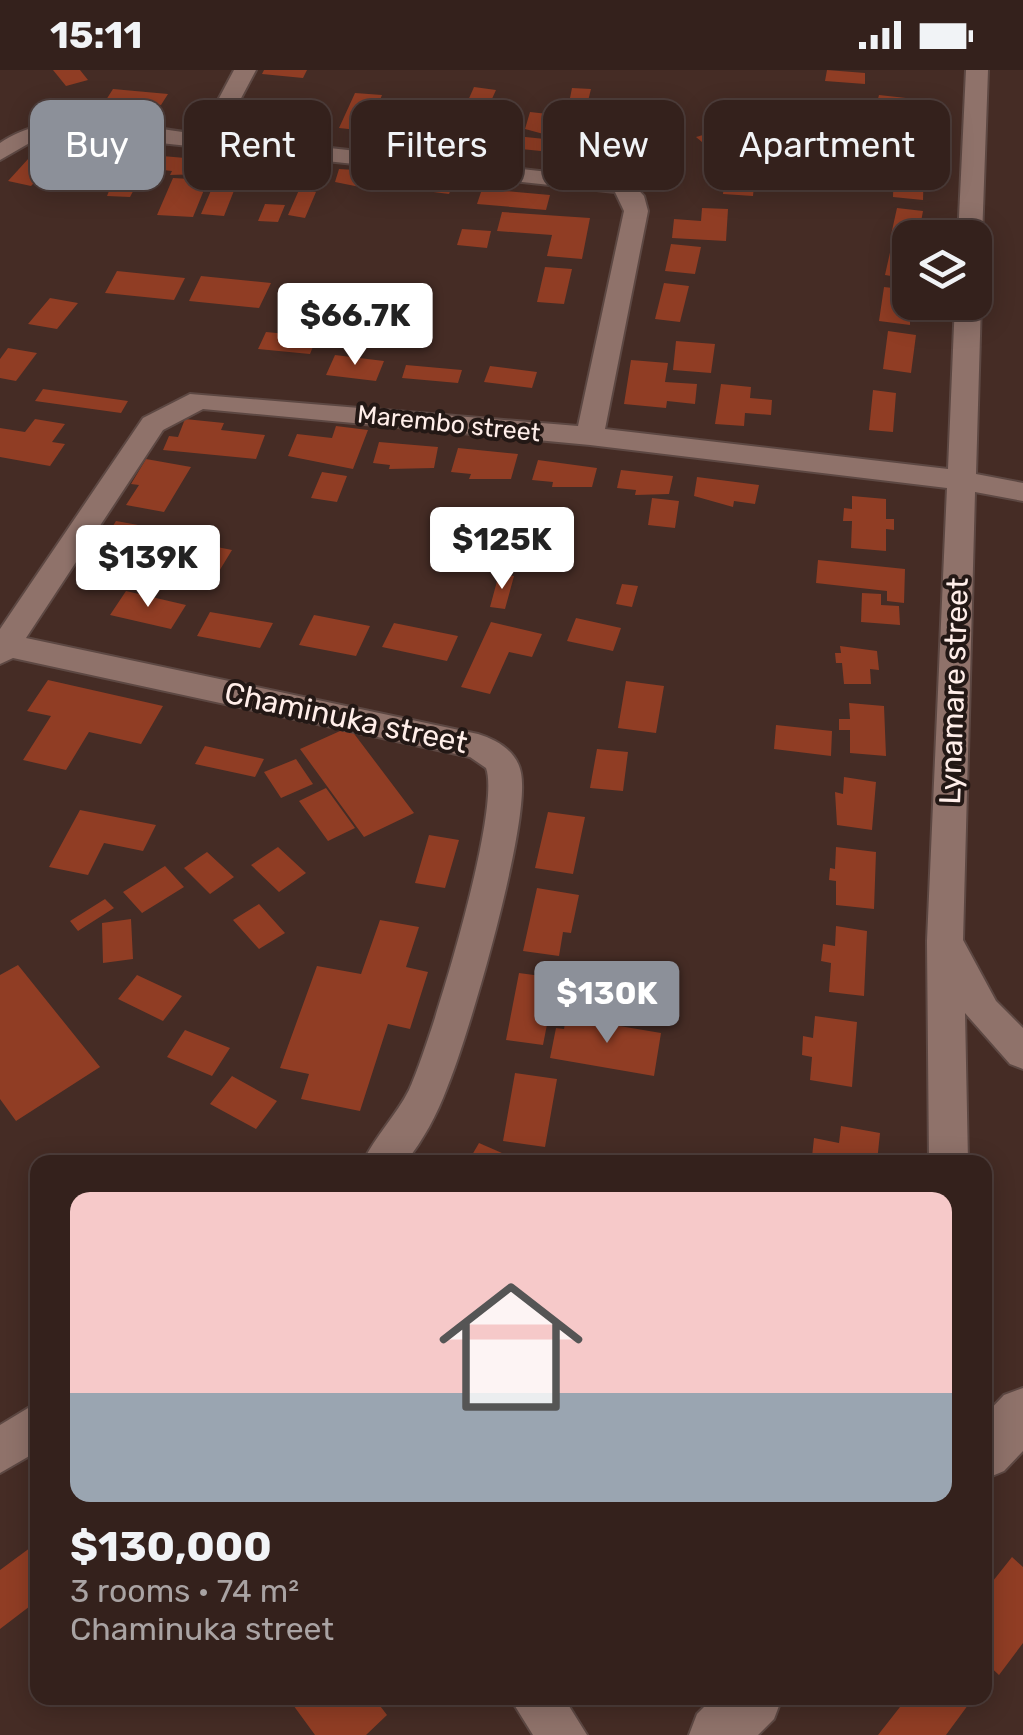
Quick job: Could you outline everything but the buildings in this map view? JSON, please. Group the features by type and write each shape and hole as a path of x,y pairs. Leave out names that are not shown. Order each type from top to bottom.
{"street":[{"path":"229,100 245,70"},
{"path":"971,220 977,70"},
{"path":"0,152 25,136 59,126 184,136"},
{"path":"331,151 596,179 628,189 636,211 590,436"},
{"name":"Lynamare street","path":"949,1155 945,942 967,320"},
{"name":"Marembo street","path":"3,649 153,424 199,400 590,436 961,480 1023,492"},
{"name":"Chaminuka street","path":"3,649 478,746 501,764 506,781 504,817 454,1004 430,1085 387,1155"},
{"path":"945,942 983,1012 1023,1053"},
{"path":"992,1445 1023,1414"},
{"path":"0,1451 30,1430"},
{"path":"540,1705 564,1735"},
{"path":"718,1735 746,1705"}]}
